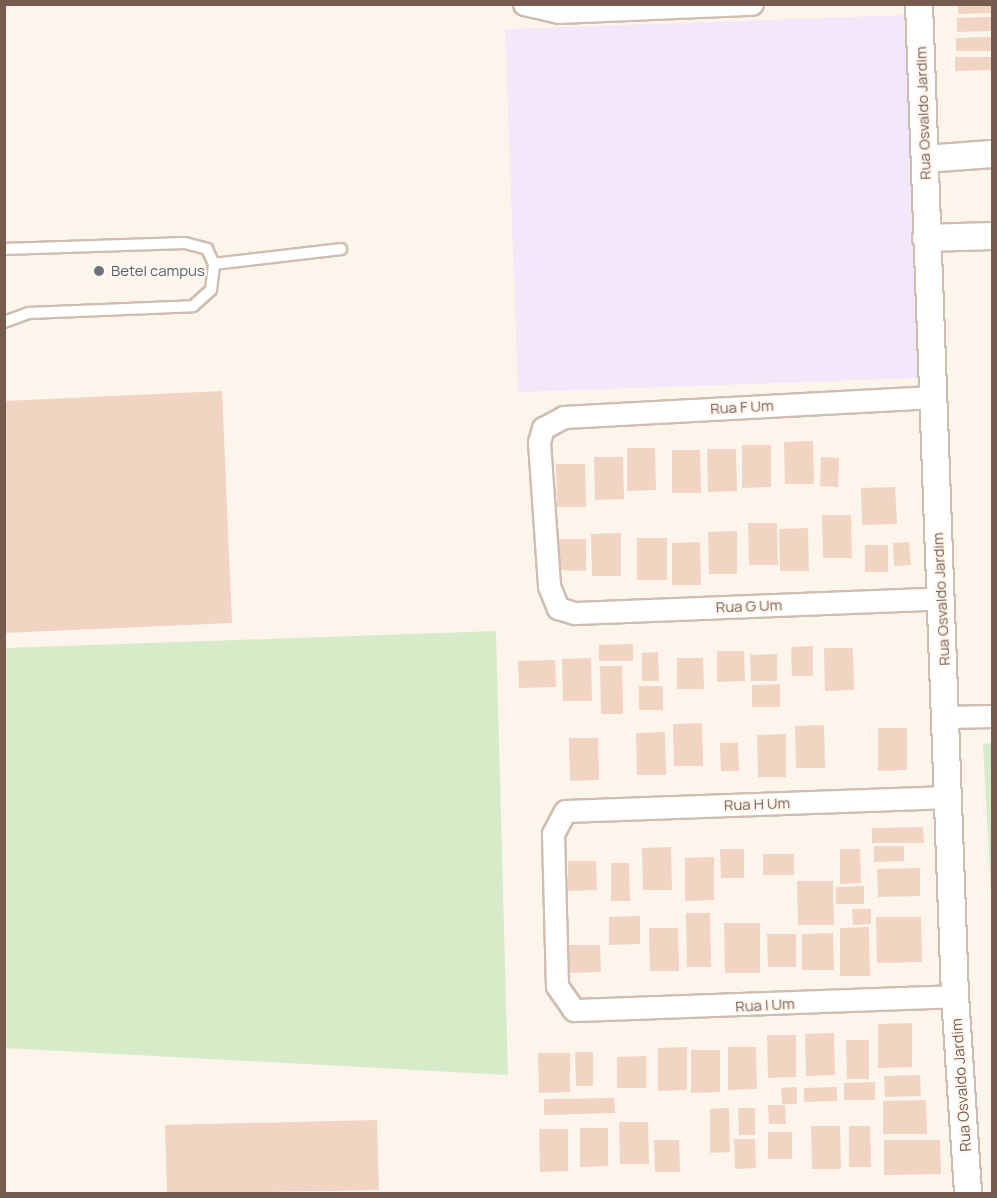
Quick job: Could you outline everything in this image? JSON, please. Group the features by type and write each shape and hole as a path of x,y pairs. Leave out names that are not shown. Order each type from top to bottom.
{"street":[{"path":"524,4 558,12 752,4"},
{"name":"Rua Osvaldo Jardim","path":"919,4 940,598 950,797 955,996 968,1194"},
{"path":"925,159 993,154"},
{"path":"926,238 993,236"},
{"name":"Rua F Um","path":"558,608 549,586 539,442 552,420 933,397"},
{"name":"Rua G Um","path":"558,608 573,613 940,598"},
{"path":"947,717 993,716"},
{"name":"Rua H Um","path":"574,1010 557,986 553,834 555,820 566,812 950,797"},
{"name":"Rua I Um","path":"574,1010 955,996"}],"lane":[{"path":"4,249 185,243 207,249 214,264 211,290 194,306 29,313 4,322"},
{"path":"214,264 341,249"}],"shaded area":[{"path":"908,15 921,378 518,392 505,29"}],"green space":[{"path":"496,631 508,1075 5,1048 5,648"},
{"path":"992,743 992,914 983,744"}],"building":[{"path":"958,4 992,4 992,13 958,14"},
{"path":"992,17 992,31 957,32 957,18"},
{"path":"992,37 992,51 956,51 956,38"},
{"path":"955,57 992,57 992,70 955,71"},
{"path":"222,391 232,623 4,633 4,401"},
{"path":"813,441 814,484 785,484 784,442"},
{"path":"742,445 771,445 771,487 742,488"},
{"path":"627,448 655,448 656,490 627,491"},
{"path":"707,449 736,449 737,491 708,492"},
{"path":"672,450 700,450 701,493 672,493"},
{"path":"594,457 623,457 624,499 595,500"},
{"path":"821,457 839,458 838,487 820,486"},
{"path":"556,464 585,464 586,507 557,507"},
{"path":"895,487 897,524 862,525 861,488"},
{"path":"822,515 851,515 852,558 823,558"},
{"path":"748,523 777,523 778,565 749,565"},
{"path":"808,528 809,571 780,571 779,529"},
{"path":"737,531 737,574 709,574 708,532"},
{"path":"621,533 621,576 592,576 591,534"},
{"path":"637,538 667,538 667,580 637,580"},
{"path":"554,539 586,539 586,571 553,570"},
{"path":"700,542 701,585 672,585 672,543"},
{"path":"909,542 911,565 894,566 893,543"},
{"path":"865,545 888,545 888,572 865,572"},
{"path":"633,644 633,661 599,661 599,645"},
{"path":"813,646 813,676 792,676 791,647"},
{"path":"824,648 853,648 854,690 825,691"},
{"path":"717,651 744,651 745,681 717,682"},
{"path":"658,652 659,681 642,681 642,653"},
{"path":"777,654 777,681 751,681 750,655"},
{"path":"591,658 592,701 563,701 562,659"},
{"path":"677,658 703,658 704,689 677,689"},
{"path":"555,660 556,687 519,688 518,661"},
{"path":"600,666 622,666 623,714 601,714"},
{"path":"780,684 780,707 752,707 752,685"},
{"path":"639,686 663,686 663,710 639,710"},
{"path":"702,723 703,766 674,766 673,724"},
{"path":"824,725 825,768 796,768 795,726"},
{"path":"878,728 907,728 907,770 878,771"},
{"path":"665,732 666,775 637,775 636,733"},
{"path":"786,734 786,777 758,777 757,735"},
{"path":"569,738 598,738 599,780 570,781"},
{"path":"720,743 738,743 739,771 721,771"},
{"path":"923,827 924,843 872,843 872,828"},
{"path":"874,846 904,846 904,861 874,862"},
{"path":"671,847 672,890 643,890 642,848"},
{"path":"720,849 744,849 744,878 721,878"},
{"path":"840,849 860,849 861,883 840,884"},
{"path":"763,854 794,854 794,875 763,875"},
{"path":"714,857 714,900 685,901 685,858"},
{"path":"568,861 596,861 597,890 568,891"},
{"path":"611,863 629,863 630,901 611,901"},
{"path":"920,868 920,896 878,897 877,869"},
{"path":"797,881 833,881 834,925 798,925"},
{"path":"864,886 864,904 836,904 836,887"},
{"path":"852,909 871,909 871,924 853,925"},
{"path":"686,913 710,913 711,967 687,967"},
{"path":"640,916 640,944 609,945 609,917"},
{"path":"876,917 921,917 922,962 877,963"},
{"path":"724,923 760,923 760,973 725,973"},
{"path":"869,927 870,976 840,976 840,928"},
{"path":"649,928 678,928 679,971 650,971"},
{"path":"833,933 834,970 802,970 802,934"},
{"path":"767,934 796,934 796,967 768,967"},
{"path":"567,945 600,945 601,972 568,973"},
{"path":"912,1023 912,1067 878,1068 878,1024"},
{"path":"834,1033 835,1075 806,1076 805,1034"},
{"path":"767,1035 796,1035 796,1077 768,1078"},
{"path":"846,1040 869,1040 869,1079 847,1079"},
{"path":"687,1047 687,1090 658,1091 658,1048"},
{"path":"728,1047 756,1047 757,1089 728,1090"},
{"path":"691,1050 720,1050 720,1092 691,1093"},
{"path":"575,1052 593,1052 593,1086 576,1086"},
{"path":"538,1053 570,1053 570,1092 539,1093"},
{"path":"646,1056 646,1088 617,1088 617,1057"},
{"path":"920,1075 921,1096 885,1097 884,1076"},
{"path":"875,1082 875,1100 844,1100 844,1083"},
{"path":"797,1087 797,1104 782,1104 781,1088"},
{"path":"837,1087 837,1101 804,1102 804,1088"},
{"path":"614,1098 615,1113 544,1115 544,1099"},
{"path":"926,1100 927,1134 883,1134 883,1101"},
{"path":"768,1105 785,1105 786,1124 769,1124"},
{"path":"729,1108 730,1152 710,1153 710,1109"},
{"path":"738,1108 755,1108 755,1135 739,1135"},
{"path":"377,1120 379,1190 167,1194 165,1125"},
{"path":"619,1122 648,1122 649,1164 620,1164"},
{"path":"811,1126 840,1126 841,1169 812,1169"},
{"path":"849,1126 870,1126 871,1167 849,1167"},
{"path":"580,1128 608,1128 608,1166 580,1167"},
{"path":"539,1129 568,1129 568,1171 540,1172"},
{"path":"768,1132 792,1132 792,1159 768,1159"},
{"path":"734,1139 755,1139 756,1168 735,1169"},
{"path":"654,1140 679,1140 680,1172 655,1172"},
{"path":"884,1140 940,1140 941,1174 884,1175"}],"place":[{"name":"Betel campus","path":"99,271"}]}
